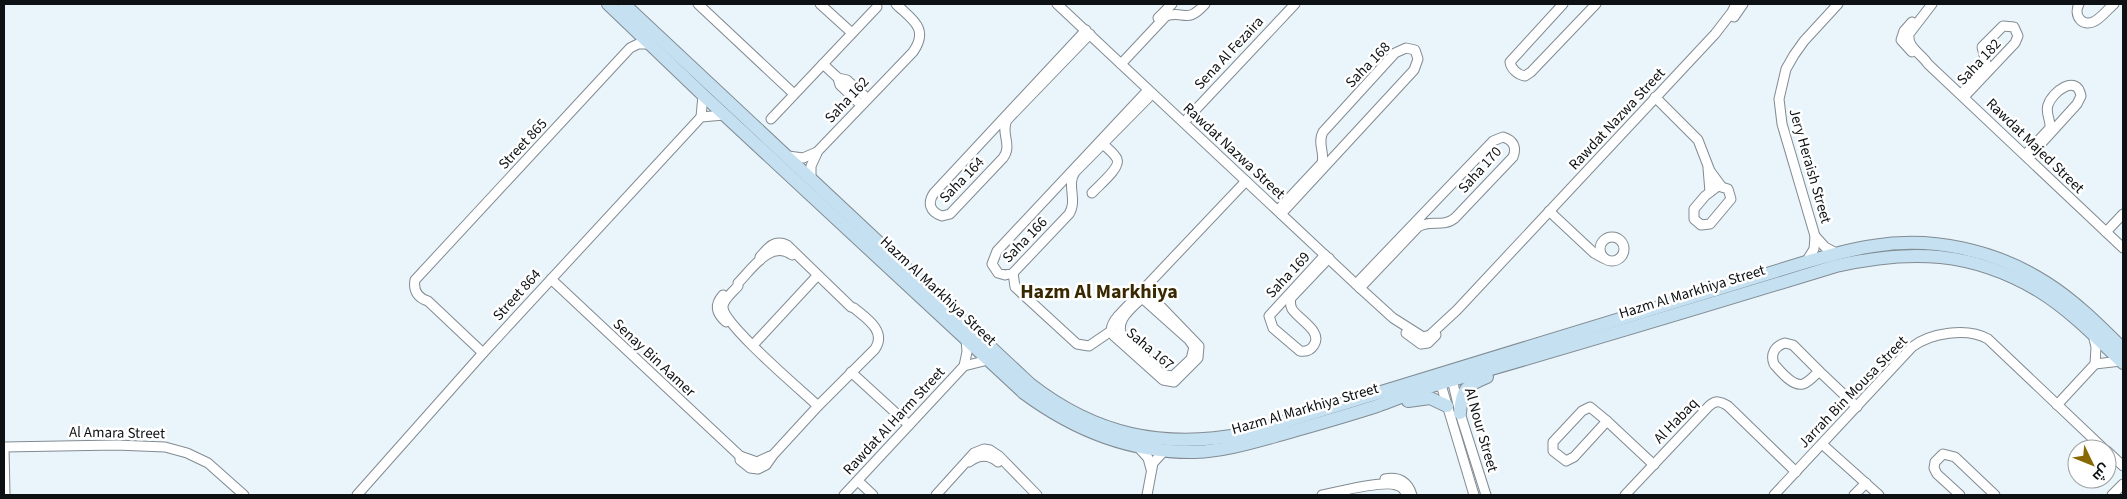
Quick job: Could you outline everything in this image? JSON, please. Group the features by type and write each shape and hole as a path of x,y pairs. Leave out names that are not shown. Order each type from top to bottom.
{"street":[{"name":"Hazm Al Markhiya Street","path":"608,4 724,115 1024,393 1046,410 1088,431 1138,447 1194,452 1249,444 1376,406 1446,378 1521,361 1836,266 1872,258 1906,254 1945,256 2010,276 2040,292 2122,358"},
{"name":"Hazm Al Markhiya Street","path":"624,4 1030,384 1050,400 1080,416 1132,436 1192,441 1219,439 1244,434 1446,378 1806,262 1874,246 1911,244 1961,247 1986,254 2012,265 2045,282 2081,308 2122,358"},
{"path":"698,4 794,94"},
{"path":"820,4 852,33"},
{"name":"Saha 162","path":"811,178 811,166 817,152 913,52 919,39 919,30 916,22 896,4"},
{"name":"Rawdat Nazwa Street","path":"1058,4 1393,318 1398,326 1414,340 1425,344 1436,336 1457,310 1655,97 1715,34 1737,14 1743,4"},
{"path":"1119,63 1172,4"},
{"path":"1176,4 1184,17"},
{"path":"1119,63 1166,16 1184,17 1194,15 1205,4"},
{"name":"Sena Al Fezaira","path":"1184,122 1295,4"},
{"path":"1563,4 1510,62 1512,68 1519,74 1525,76 1531,72 1596,4"},
{"name":"Rawdat Nazwa Street","path":"1715,34 1736,4"},
{"name":"Jery Heraish Street","path":"1806,262 1814,249 1815,236 1782,124 1779,98 1786,69 1794,55 1804,41 1838,4"},
{"name":"Rawdat Majed Street","path":"1932,4 1911,31 1908,39 1913,48 2123,248"},
{"path":"2079,4 2076,11 2077,16 2085,23 2095,21 2105,8 2114,4"},
{"path":"771,119 877,7"},
{"name":"Saha 182","path":"2010,25 2016,29 2017,40 1962,96 1985,69 1983,44 2003,26 2010,25"},
{"path":"630,48 633,35 632,27"},
{"name":"Saha 164","path":"1088,32 1007,120 1004,126 1008,149 1003,158 950,214 946,216 938,215 930,207 930,198 1088,32"},
{"path":"630,48 638,44 649,44"},
{"name":"Street 865","path":"482,353 428,301 421,289 421,281 435,260 630,48"},
{"name":"Saha 168","path":"1406,48 1414,50 1418,59 1414,70 1279,212 1323,160 1320,141 1323,132 1395,53 1406,48"},
{"path":"1985,59 1999,60"},
{"path":"823,64 838,78 840,85 864,102"},
{"path":"2066,85 2074,86 2080,92 2080,100 2026,157 2050,128 2047,108 2054,95 2066,85"},
{"name":"Saha 166","path":"1150,92 1072,176 1074,204 1069,214 1013,273 1005,275 998,273 993,267 993,256 1150,92"},
{"path":"703,95 701,117 724,115"},
{"path":"1655,97 1698,140 1708,165 1721,186 1730,192 1729,203 1710,224 1701,225 1694,219 1694,209 1710,192 1721,186"},
{"name":"Street 864","path":"358,495 482,353 701,117"},
{"path":"2049,119 2064,118"},
{"path":"991,132 1000,133 1006,138"},
{"name":"Saha 170","path":"1503,137 1512,142 1515,152 1509,162 1452,221 1425,223 1418,227 1358,286 1493,141 1503,137"},
{"path":"1092,193 1118,164 1117,159 1103,144"},
{"path":"1321,149 1330,152 1339,151"},
{"path":"787,156 803,158 817,152"},
{"path":"1708,165 1710,192"},
{"name":"Saha 167","path":"1143,293 1194,347 1191,359 1173,376 1165,376 1161,373 1124,339 1120,332 1123,317 1143,293 1247,182"},
{"path":"1057,187 1072,190"},
{"path":"1432,205 1432,213 1438,223"},
{"path":"1551,209 1594,253 1612,261 1621,258 1624,254 1624,245 1618,238 1613,237 1605,240 1600,248"},
{"path":"1551,209 1591,243 1600,248 1604,258"},
{"path":"2106,232 2123,214"},
{"name":"Jery Heraish Street","path":"1815,236 1825,247 1838,254"},
{"name":"Senay Bin Aamer","path":"551,279 740,456 757,462 773,455 850,372 875,349 879,337 874,326 803,262 781,250 772,251 760,260 738,283 730,288 717,304 717,310 734,329 818,406"},
{"name":"Saha 169","path":"1327,256 1293,294 1290,301 1294,312 1315,334 1314,344 1306,351 1297,350 1270,324 1269,316 1327,256"},
{"name":"Saha 167","path":"1013,273 1015,287 1077,344 1089,346 1111,331 1114,320 1143,293"},
{"path":"752,345 817,276"},
{"name":"Saha 167","path":"1111,331 1115,337 1165,382 1174,382 1195,362 1200,354 1199,346 1143,293"},
{"path":"1277,306 1294,312"},
{"name":"Jarrah Bin Mousa Street","path":"1774,495 1921,341 1941,335 1981,335 1993,343 2094,439"},
{"path":"2093,335 2096,347 2095,364"},
{"name":"Rawdat Al Harm Street","path":"844,495 964,366 967,352 966,338"},
{"path":"1819,371 1803,384 1794,382 1774,364 1772,355 1774,350 1781,344 1790,344 1819,371 1857,407"},
{"path":"2057,405 2095,364 2122,358"},
{"name":"Rawdat Al Harm Street","path":"964,366 988,360"},
{"path":"1460,413 1462,395 1467,387 1487,377 1513,369 1521,361"},
{"path":"850,372 909,425"},
{"name":"Al Nour Street","path":"1446,378 1447,406 1474,495"},
{"name":"Al Nour Street","path":"1446,378 1460,413 1486,495"},
{"path":"1376,406 1422,398 1436,399 1447,406"},
{"name":"Al Habaq","path":"1625,495 1709,406 1720,401 1796,472"},
{"path":"1607,421 1570,460 1562,460 1553,451 1553,442 1585,409 1592,408 1607,421 1654,465"},
{"path":"1822,444 1879,495"},
{"name":"Al Amara Street","path":"4,447 116,445 165,447 187,453 208,464 244,495"},
{"path":"4,447 5,495"},
{"path":"1138,447 1148,458 1151,469"},
{"path":"940,494 970,457 978,450 990,450 999,456 1012,472 1037,495"},
{"path":"1147,495 1151,469 1156,460 1166,450"},
{"path":"1960,495 1937,474 1934,468 1935,462 1943,454 1955,457 1995,495"},
{"path":"1369,485 1396,478 1405,482 1412,495"},
{"path":"858,481 873,495"},
{"path":"1854,495 1866,483"},
{"path":"1322,495 1369,485 1394,484 1402,488 1407,495"},
{"path":"2112,495 2123,484"}],"district":[{"name":"Hazm Al Markhiya","path":"1099,292"}]}
